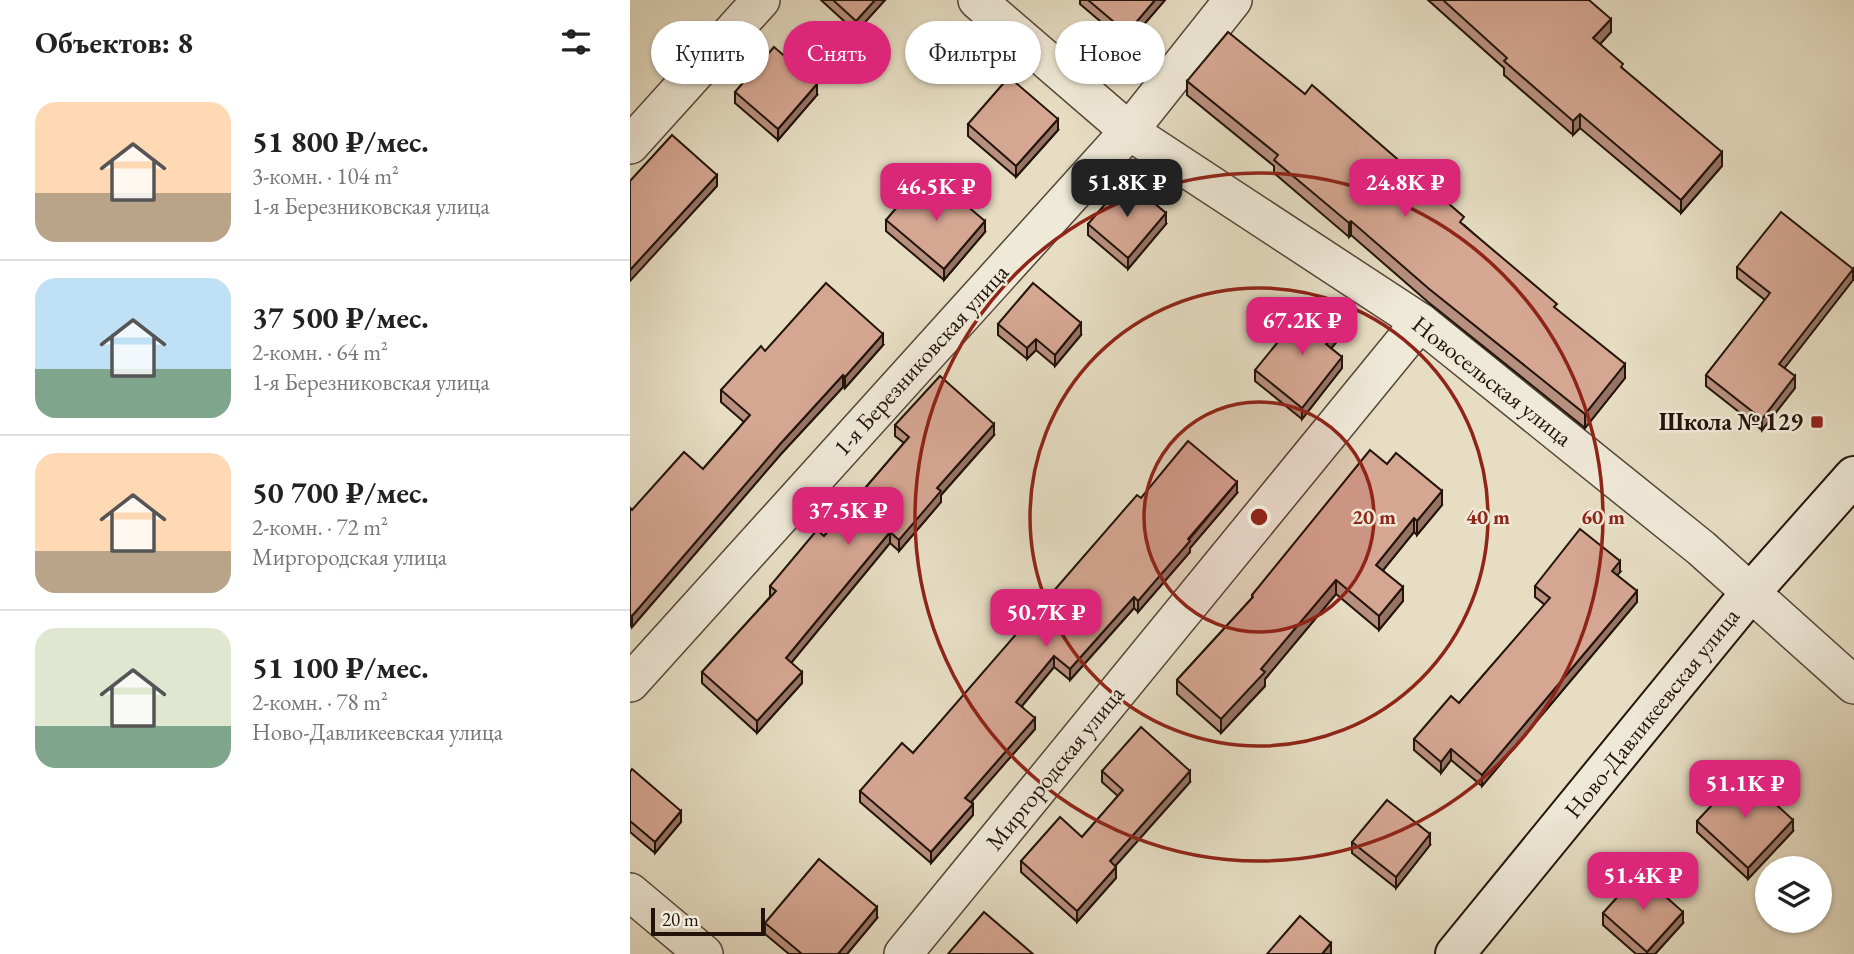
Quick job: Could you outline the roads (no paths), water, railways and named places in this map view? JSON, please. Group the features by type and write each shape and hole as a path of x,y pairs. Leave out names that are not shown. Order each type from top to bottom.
{"street":[{"path":"630,145 761,0"},
{"name":"Новосельская улица","path":"977,0 1129,131 1420,323 1701,548 1854,685"},
{"name":"1-я Березниковская улица","path":"630,683 1129,131 1233,0"},
{"name":"Миргородская улица","path":"903,954 1420,323"},
{"name":"Ново-Давликеевская улица","path":"1455,954 1751,592 1854,476"},
{"path":"630,892 704,954"}],"place":[{"name":"Школа № 129","path":"1817,422"}]}
